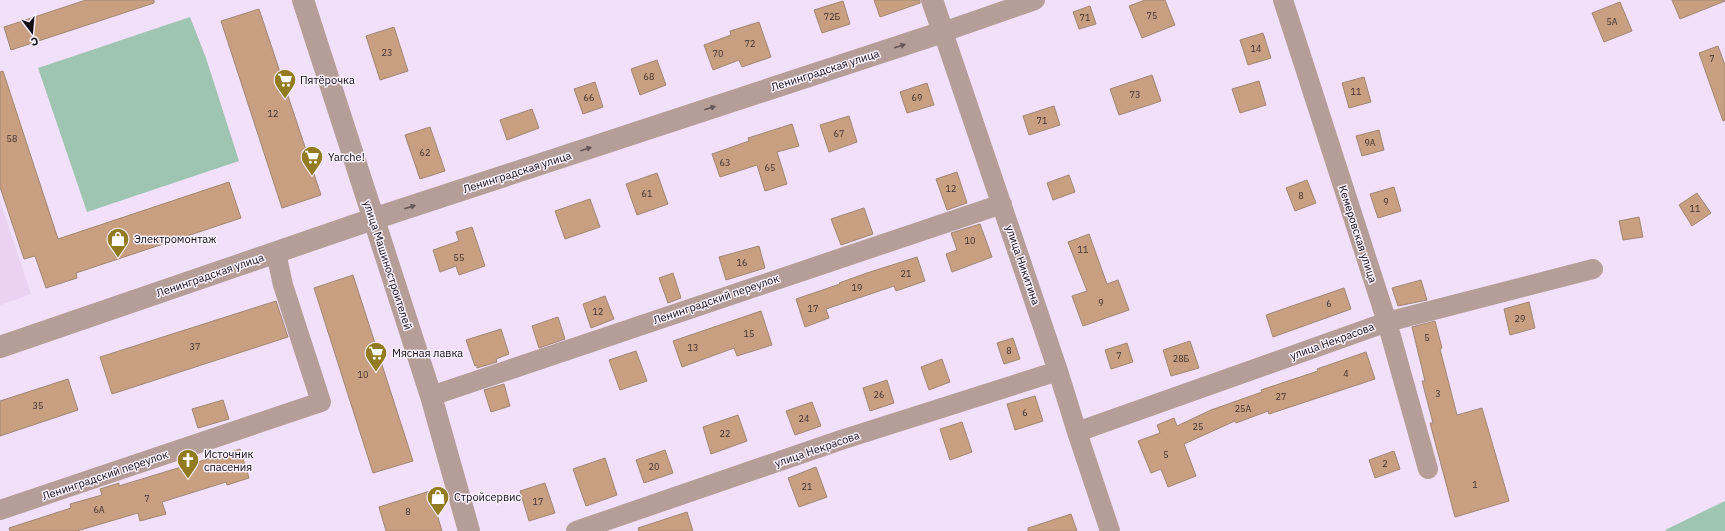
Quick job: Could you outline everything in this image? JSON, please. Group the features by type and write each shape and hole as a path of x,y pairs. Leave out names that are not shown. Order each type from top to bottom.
{"street":[{"name":"улица Машиностроителей","path":"303,0 431,396 469,531"},
{"name":"улица Никитина","path":"932,0 1058,371 1104,529"},
{"name":"Ленинградская улица","path":"0,347 373,219 943,32 1035,0"},
{"name":"Кемеровская улица","path":"1283,0 1387,322 1428,469"},
{"name":"Ленинградский переулок","path":"431,396 1002,204"},
{"name":"Ленинградский переулок","path":"0,510 321,402 283,285 276,253"},
{"name":"улица Некрасова","path":"1077,432 1387,322 1593,268"},
{"name":"улица Некрасова","path":"576,531 841,440 1058,371"}],"shaded area":[{"path":"0,201 31,294 0,305"}],"green space":[{"path":"190,17 206,58 239,161 87,212 38,68"},
{"path":"1725,501 1725,531 1665,531 1667,529"}],"building":[{"path":"86,0 154,0 154,3 11,50 4,27"},
{"path":"874,0 920,0 920,3 880,17"},
{"path":"1145,0 1165,0 1175,25 1142,38 1129,6"},
{"path":"1672,0 1725,0 1725,1 1680,19"},
{"path":"843,1 850,24 822,33 814,10"},
{"path":"1620,2 1632,31 1604,42 1592,13"},
{"path":"1090,6 1096,24 1079,29 1073,12"},
{"path":"259,9 321,195 282,208 221,21"},
{"path":"759,22 771,57 742,67 739,60 713,70 704,45 731,35 730,31"},
{"path":"394,27 408,71 380,80 366,36"},
{"path":"1263,33 1271,58 1248,65 1240,40"},
{"path":"1718,46 1725,65 1725,120 1723,121 1699,53"},
{"path":"657,60 666,85 640,95 631,69"},
{"path":"3,71 58,239 229,182 241,218 76,273 77,278 46,288 35,256 24,259 0,187 0,72"},
{"path":"1152,75 1161,101 1119,115 1110,89"},
{"path":"1364,77 1371,102 1349,108 1342,83"},
{"path":"1259,81 1266,105 1240,113 1232,89"},
{"path":"595,82 603,107 583,114 574,89"},
{"path":"927,83 934,105 907,113 900,92"},
{"path":"1054,106 1060,125 1029,135 1023,116"},
{"path":"532,109 539,128 507,140 500,120"},
{"path":"849,116 857,142 829,152 820,125"},
{"path":"792,124 799,146 777,152 787,184 765,191 757,165 720,177 712,154 749,141 748,138"},
{"path":"430,127 445,171 420,179 405,135"},
{"path":"1379,130 1384,150 1362,156 1356,136"},
{"path":"957,172 967,203 947,210 936,179"},
{"path":"657,173 668,204 637,215 626,184"},
{"path":"1069,175 1075,192 1053,200 1047,183"},
{"path":"1307,180 1316,203 1295,211 1286,188"},
{"path":"1394,187 1401,211 1378,218 1370,194"},
{"path":"1697,193 1711,213 1692,226 1679,205"},
{"path":"590,199 600,227 565,239 555,211"},
{"path":"864,208 873,234 841,245 831,219"},
{"path":"1639,217 1643,237 1623,240 1619,221"},
{"path":"980,224 992,257 952,272 946,254 957,250 951,233"},
{"path":"472,227 485,266 459,275 456,266 440,272 433,250 459,241 456,232"},
{"path":"1089,234 1107,284 1118,280 1129,310 1083,326 1072,296 1087,291 1068,242"},
{"path":"759,246 765,268 726,280 719,257"},
{"path":"917,257 925,281 896,291 894,286 826,309 829,318 805,327 796,299 867,273"},
{"path":"673,273 681,298 668,303 659,278"},
{"path":"353,275 413,461 373,473 314,288"},
{"path":"1421,280 1427,300 1398,306 1392,288"},
{"path":"1344,288 1351,309 1273,337 1266,315"},
{"path":"605,296 614,319 591,328 583,304"},
{"path":"276,301 288,337 112,394 100,357"},
{"path":"1529,302 1535,328 1510,335 1504,309"},
{"path":"761,311 772,345 737,356 734,348 682,367 673,341"},
{"path":"558,317 565,339 539,348 532,326"},
{"path":"1435,321 1442,348 1440,349 1457,415 1482,408 1509,501 1455,517 1430,423 1433,423 1422,381 1425,381 1412,327"},
{"path":"501,329 509,354 496,359 497,362 477,368 466,340"},
{"path":"1013,338 1020,359 1004,364 997,343"},
{"path":"1190,341 1199,368 1171,376 1163,350"},
{"path":"1127,343 1133,362 1111,369 1105,350"},
{"path":"636,351 647,381 620,390 609,360"},
{"path":"1366,352 1375,379 1269,414 1268,411 1236,423 1235,421 1184,444 1196,476 1168,487 1161,469 1151,473 1138,441 1160,433 1157,425 1174,418 1177,426 1211,410 1262,392 1261,390 1318,371 1317,369"},
{"path":"942,359 950,382 929,390 921,367"},
{"path":"68,379 78,410 0,436 0,401"},
{"path":"887,380 894,403 870,411 863,388"},
{"path":"504,384 510,406 491,412 484,390"},
{"path":"1035,396 1043,421 1015,430 1007,404"},
{"path":"223,400 229,419 198,428 192,409"},
{"path":"812,402 821,426 795,435 786,411"},
{"path":"738,415 747,441 711,454 703,427"},
{"path":"962,422 972,452 950,460 940,429"},
{"path":"240,449 249,478 227,485 226,482 162,502 166,514 140,521 138,513 77,531 10,531 9,528 71,508 70,504 102,495 100,489 119,483 119,486"},
{"path":"665,450 673,473 644,483 636,460"},
{"path":"1394,451 1400,469 1375,478 1369,460"},
{"path":"605,458 617,495 586,506 573,469"},
{"path":"816,467 827,497 799,507 788,478"},
{"path":"545,483 555,513 529,521 520,491"},
{"path":"430,491 442,531 386,531 379,507"},
{"path":"687,512 693,531 639,531 638,528"},
{"path":"1071,514 1077,531 1028,531 1028,528"}],"place":[{"name":"Пятёрочка","path":"285,100"},
{"name":"Yarche!","path":"312,176"},
{"name":"Электромонтаж","path":"118,258"},
{"name":"Мясная лавка","path":"376,372"},
{"name":"Источник спасения","path":"188,480"},
{"name":"Стройсервис","path":"438,516"}]}
